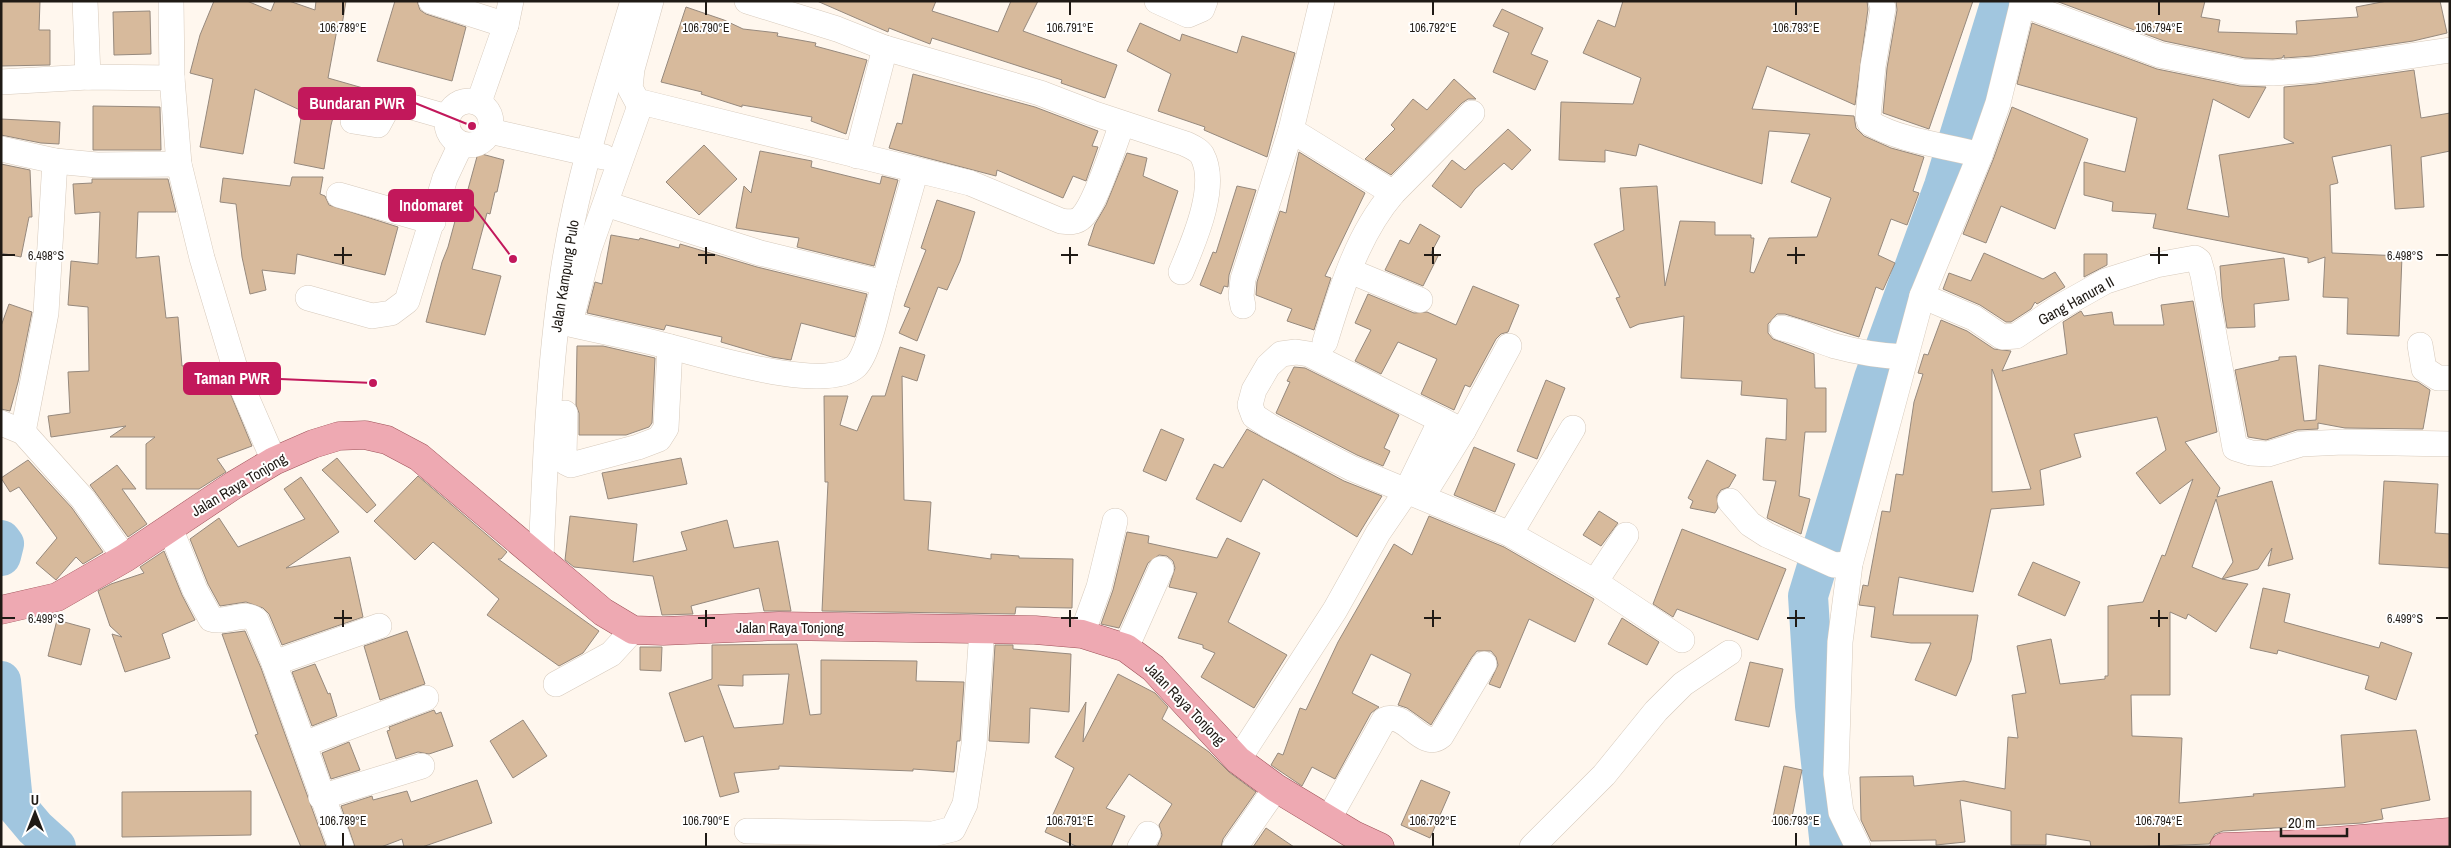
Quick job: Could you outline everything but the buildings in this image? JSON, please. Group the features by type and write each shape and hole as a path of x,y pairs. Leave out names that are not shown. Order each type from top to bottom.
{"main road":[{"name":"Jalan Raya Tonjong","path":"1,610 57,596 125,558 234,485 274,461 313,444 339,436 365,435 387,440 420,457 542,558 603,612 633,630 663,631 779,626 982,629 1082,634 1126,648 1153,668 1238,760 1276,788 1354,836 1380,847"},
{"path":"2224,847 2283,846 2450,832"}],"street":[{"path":"85,1 88,77"},
{"path":"171,1 172,78 179,164 202,258 238,378 274,461"},
{"path":"431,1 508,13 479,102"},
{"name":"Jalan Kampung Pulo","path":"542,558 553,350 563,271 589,153 633,1"},
{"path":"651,1 632,69 630,88 632,95 641,103 970,183 1061,221 1072,223 1082,218 1091,205 1122,124"},
{"path":"1157,1 1188,14 1202,9 1205,1"},
{"path":"1243,306 1241,296 1243,279 1291,130 1322,1"},
{"path":"1881,1 1883,8 1873,66 1868,117 1870,123 1879,128 1962,151"},
{"path":"1858,847 1841,812 1836,774 1842,565 1886,436 1894,396 1886,355 1922,296 1962,151 1998,103 2023,2 2160,55 2243,72 2273,73 2314,70 2450,50"},
{"path":"762,3 885,48 1040,93 1122,124 1186,144 1198,151 1203,156 1207,184 1204,209 1181,272"},
{"path":"857,156 885,48"},
{"path":"1,82 88,77 172,78"},
{"path":"472,100 479,102 490,114 490,131 486,138 478,143 461,144 452,138 447,128 447,116 453,107 459,103 472,100"},
{"path":"353,121 378,125 392,101 447,116"},
{"path":"641,103 619,160 606,204 589,250 570,324 565,360 564,456 566,462 570,465 638,447 659,439 666,428 670,347"},
{"path":"1325,342 1340,292 1378,211 1393,193 1472,113"},
{"path":"1291,130 1393,193"},
{"path":"490,131 619,160"},
{"path":"308,298 372,316 392,313 407,301 433,222 445,178 461,144"},
{"path":"1,149 55,161 97,165 179,164"},
{"path":"55,161 46,313 12,427 83,499 125,558"},
{"path":"570,324 772,372 814,376 842,373 856,366 866,348 916,170"},
{"path":"339,195 433,222"},
{"path":"606,204 760,254 884,283"},
{"name":"Gang Hanura II","path":"1922,296 1974,318 2002,337 2009,338 2016,336 2058,308 2106,281 2156,265 2195,258 2199,261 2203,275 2235,448 2251,453 2268,454 2301,444 2343,442 2450,444"},
{"path":"1350,270 1420,300"},
{"path":"1782,328 1801,332 1834,345 1886,355"},
{"path":"2420,345 2424,369 2438,378 2450,378"},
{"path":"1238,760 1335,610 1378,533 1414,495 1452,426 1509,346"},
{"path":"1452,426 1400,398 1309,354 1296,352 1280,354 1268,366 1254,390 1250,405 1254,416 1271,427 1351,468 1510,534 1595,582 1682,640"},
{"path":"1510,534 1573,428"},
{"path":"1730,501 1750,524 1767,535 1842,565"},
{"path":"1082,634 1099,587 1115,521"},
{"path":"170,528 198,596 211,619 216,621 247,616 253,617 274,663 321,797 341,847"},
{"path":"1595,582 1626,535"},
{"path":"1126,648 1161,569"},
{"path":"274,663 379,626"},
{"path":"747,831 933,834 953,829 964,804 974,745 982,629"},
{"path":"556,684 611,654 633,630"},
{"path":"1532,847 1604,775 1656,711 1682,684 1729,653"},
{"path":"1328,820 1384,720 1388,718 1398,719 1422,736 1436,740 1441,736 1484,664"},
{"path":"304,744 426,698"},
{"path":"321,797 422,766"},
{"path":"1235,847 1276,788"}],"waterway":[{"path":"1830,847 1815,706 1808,596 1874,378 1944,186 2001,1"},
{"path":"1,540 4,544 1,556"},
{"path":"1,681 13,802 35,828 56,847"}],"place":[{"name":"Bundaran PWR","path":"472,126"},
{"name":"Indomaret","path":"513,259"},
{"name":"Taman PWR","path":"373,383"}]}
